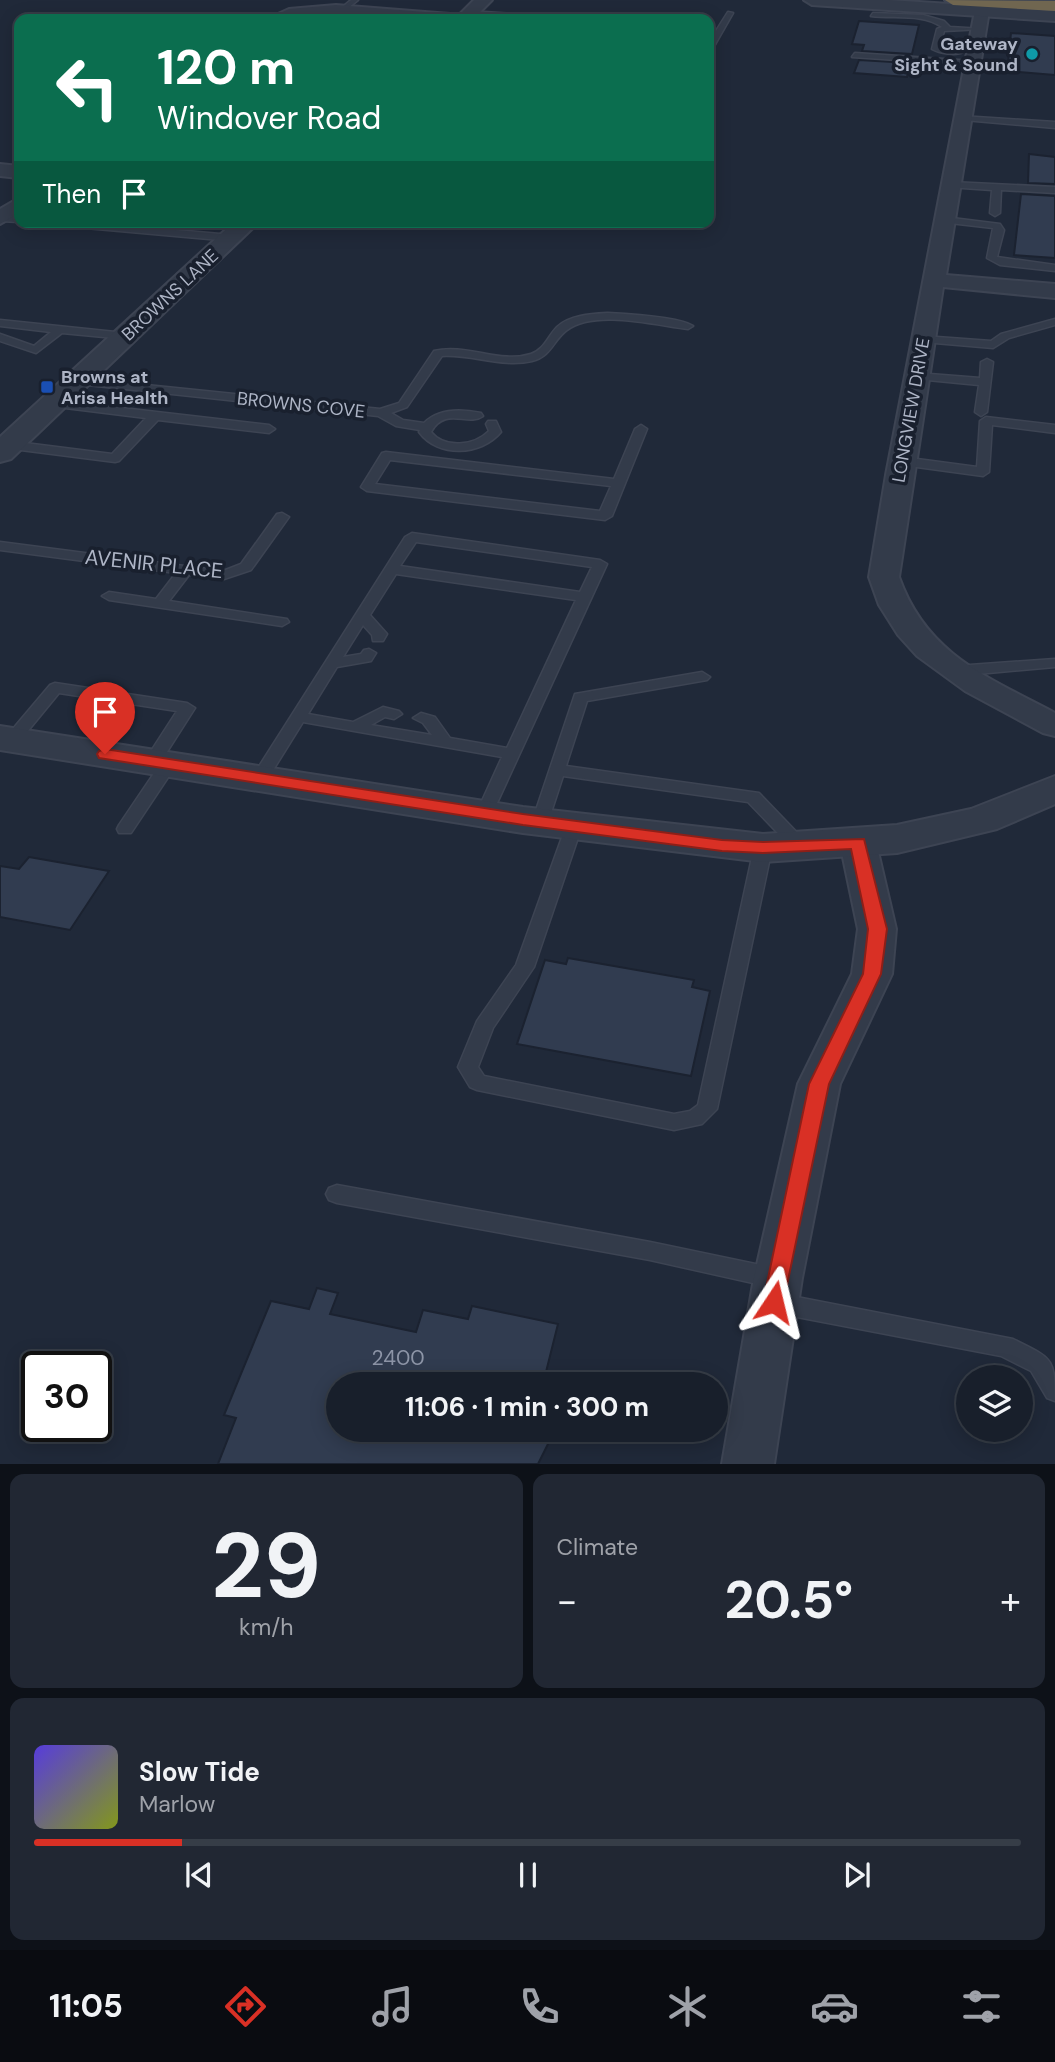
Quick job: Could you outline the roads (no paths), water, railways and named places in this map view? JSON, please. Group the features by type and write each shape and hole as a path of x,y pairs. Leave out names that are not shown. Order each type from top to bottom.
{"highway":[{"path":"953,0 1055,6"}],"street":[{"path":"468,14 484,0"},
{"path":"812,0 977,39 1055,16"},
{"path":"287,14 295,11 341,11 403,14"},
{"name":"LONGVIEW DRIVE","path":"977,39 923,339 884,577 886,590 900,620 915,638 956,671 1055,726"},
{"name":"BROWNS LANE","path":"4,449 239,230"},
{"path":"934,280 1055,292"},
{"path":"4,740 484,814 722,845 782,847 897,839 982,820 1055,789"},
{"path":"748,1464 776,1290 819,1084 872,974 877,929 858,843"}],"lane":[{"path":"341,11 355,0"},
{"path":"714,40 730,13"},
{"path":"873,15 931,19 977,39"},
{"path":"942,51 936,49 941,29 947,27"},
{"path":"866,48 942,51 977,39"},
{"path":"855,55 977,39"},
{"path":"964,118 1055,125"},
{"path":"951,186 1055,190"},
{"path":"995,213 997,187"},
{"path":"944,220 997,226 999,230 992,258 1000,262 1055,268"},
{"path":"192,228 239,230"},
{"name":"BROWNS COVE","path":"78,381 381,413 403,405 438,353 529,359 549,349 562,328 580,319 596,317 688,326"},
{"path":"0,323 125,336"},
{"path":"923,339 993,345 1005,336 1055,323"},
{"path":"0,337 36,350 60,330"},
{"path":"981,412 987,362"},
{"path":"917,376 985,382"},
{"path":"53,404 269,429"},
{"path":"381,413 400,423 426,427"},
{"path":"426,427 431,422 449,415 477,416"},
{"path":"4,449 115,458 155,416"},
{"path":"902,461 983,472 986,421 1055,429"},
{"path":"426,427 428,437 442,444 464,446 485,442 495,432 492,424"},
{"path":"618,483 386,456 367,487 604,516 641,429"},
{"path":"432,461 442,444"},
{"name":"AVENIR PLACE","path":"0,546 224,575 240,570 282,517"},
{"path":"259,779 412,537 600,564 484,814"},
{"path":"392,569 584,597"},
{"path":"160,604 185,570"},
{"path":"109,596 282,621"},
{"path":"362,615 380,634 378,638"},
{"path":"331,664 366,658 369,653"},
{"path":"956,671 1055,663"},
{"path":"557,770 753,797 782,847 707,1108 695,1118 674,1122 477,1082 468,1066 484,1026 525,967 557,824 557,770 580,697 702,677"},
{"path":"4,740 55,688 187,708 125,829"},
{"path":"355,727 383,712 394,714"},
{"path":"298,718 512,754"},
{"path":"421,718 429,720 445,743"},
{"path":"337,1194 636,1249 776,1290 1006,1346 1039,1364 1055,1390"}],"place":[{"name":"Gateway Sight & Sound","path":"1032,54"},
{"name":"Browns at Arisa Health","path":"47,387"}]}
